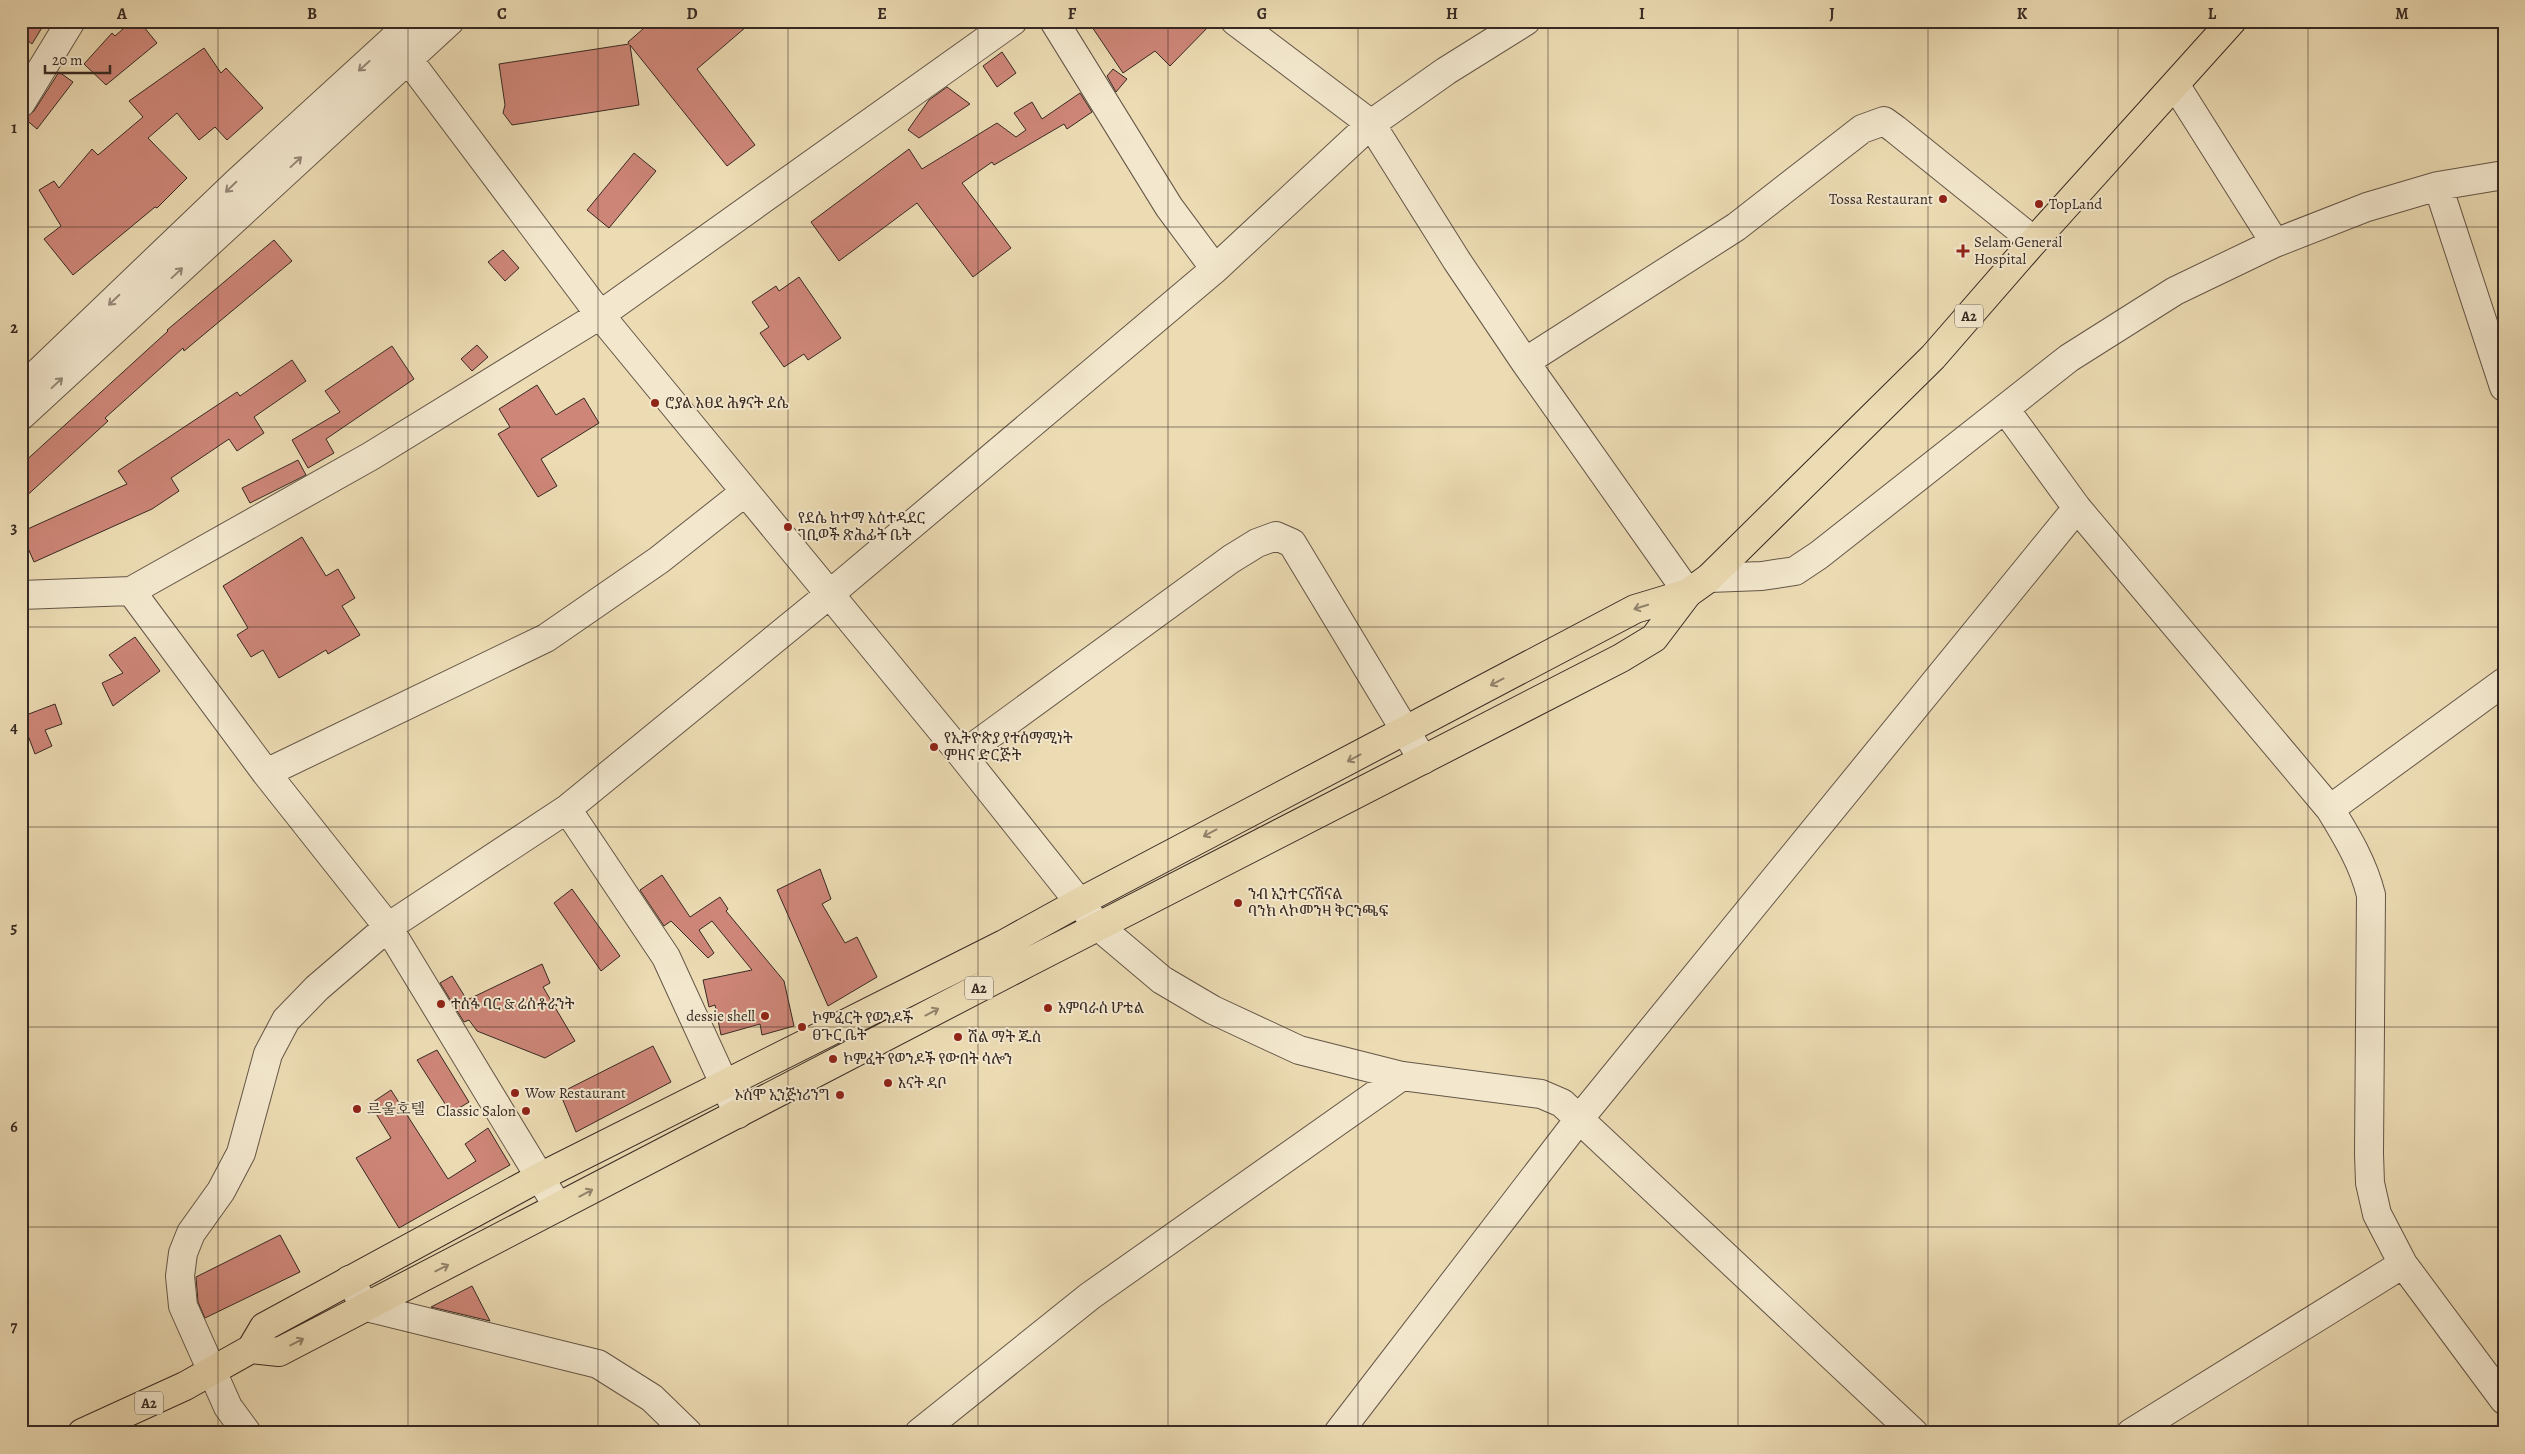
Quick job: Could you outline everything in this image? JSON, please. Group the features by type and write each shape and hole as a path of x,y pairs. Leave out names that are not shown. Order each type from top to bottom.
{"highway":[{"name":"A2","path":"251,1349 279,1352 1098,926 1621,658 1654,638 1698,586 1933,357 2034,241 2176,86 2232,21"},
{"name":"A2","path":"81,1432 112,1420 185,1386 212,1371 251,1349 264,1327 540,1177 1004,944 1078,903 1635,609 1698,586"},
{"path":"836,1027 850,1055"}],"street":[{"path":"21,103 71,21"},
{"path":"21,389 236,183 405,40 450,21"},
{"path":"21,595 131,591 371,456 600,315 1013,21"},
{"path":"1054,21 1169,207 1215,269"},
{"path":"1235,21 1371,124 1457,261 1525,362 1698,586 1795,572 2069,358 2175,291 2275,243 2367,207 2438,186 2504,175"},
{"path":"247,1433 228,1407 183,1306 180,1276 183,1253 191,1233 221,1191 241,1153 268,1054 286,1020 317,988 388,927 567,809 830,593 1215,269 1371,124 1446,71 1526,21"},
{"path":"405,40 600,315 830,593 1098,926 1162,980 1213,1010 1299,1050 1402,1076 1541,1094 1562,1103 1914,1433"},
{"path":"21,416 405,40"},
{"path":"2176,86 2275,243"},
{"path":"1525,362 1736,227 1862,129 1874,123 1884,121 1895,128 2034,241"},
{"path":"2438,186 2504,387"},
{"path":"2005,408 2077,508 2330,809 2353,846 2365,870 2371,895 2370,1183 2377,1214 2403,1264 2504,1400"},
{"path":"266,773 546,638 659,560 745,492"},
{"path":"1340,1431 1580,1118 2077,508"},
{"path":"962,755 1231,559 1257,543 1276,536 1292,543 1423,760"},
{"path":"131,591 266,773 388,927 558,1208"},
{"path":"2330,809 2504,682"},
{"path":"567,809 666,957 738,1114"},
{"path":"919,1433 1090,1296 1402,1076"},
{"path":"2131,1433 2403,1264"},
{"path":"349,1280 366,1307 598,1364 652,1398 688,1433"}],"building":[{"path":"21,21 46,21 32,44 21,35"},
{"path":"132,21 139,21 157,43 106,85 84,64 112,33 115,36"},
{"path":"645,21 753,21 697,69 755,145 727,166 630,45 639,105 512,125 503,113 505,105 499,64 629,44 628,42 643,29"},
{"path":"1088,21 1214,21 1170,66 1155,51 1123,73"},
{"path":"204,48 221,73 226,68 263,108 227,140 215,127 199,140 177,113 148,138 187,178 157,208 155,207 73,275 44,239 61,226 39,190 54,181 59,188 92,149 98,155 143,117 129,101"},
{"path":"1002,52 1016,73 997,87 983,66"},
{"path":"1113,69 1127,79 1116,92 1107,76"},
{"path":"59,72 73,82 37,129 24,118 34,111"},
{"path":"947,87 970,104 919,138 908,130 929,100"},
{"path":"1080,93 1092,112 1067,129 1064,124 994,165 992,162 962,183 1011,248 973,277 917,203 839,261 811,222 909,149 922,169 997,123 1016,137 1026,130 1014,113 1032,102 1042,119"},
{"path":"634,153 656,171 609,228 587,210"},
{"path":"274,240 292,261 184,351 183,348 105,418 108,421 21,501 21,465 167,330"},
{"path":"503,250 519,268 505,281 488,262"},
{"path":"799,277 841,338 808,360 804,354 784,367 760,333 769,327 752,302 776,286 779,291"},
{"path":"477,345 488,357 472,371 461,359"},
{"path":"392,346 414,379 326,439 334,453 308,468 292,440 340,412 325,391"},
{"path":"292,360 306,381 254,417 264,433 237,451 229,439 171,478 179,491 152,509 34,562 21,532 127,484 118,471 237,392 240,396"},
{"path":"537,385 556,415 584,398 599,423 541,459 557,486 538,497 498,434 510,427 499,409"},
{"path":"298,460 306,475 250,503 242,488"},
{"path":"302,537 326,576 338,569 355,598 342,606 360,635 328,654 326,650 279,678 263,650 251,657 237,635 248,628 223,586"},
{"path":"135,637 160,671 113,706 102,683 123,673 109,655"},
{"path":"55,704 62,724 45,730 52,746 35,754 21,717"},
{"path":"820,869 831,899 822,904 845,943 857,937 877,977 828,1006 777,890"},
{"path":"662,875 690,917 720,897 728,909 726,911 784,981 794,1026 762,1035 760,1024 721,1035 715,1005 709,1007 703,980 752,970 712,921 699,930 714,953 708,958 671,921 664,926 640,890"},
{"path":"572,889 620,956 601,971 554,903"},
{"path":"542,964 550,983 543,987 575,1041 545,1058 477,1031 469,1020 464,1022 440,983 452,976 467,1000"},
{"path":"653,1046 671,1082 576,1132 560,1093"},
{"path":"437,1050 469,1102 451,1113 417,1060"},
{"path":"391,1090 448,1179 476,1161 465,1144 488,1128 510,1165 399,1228 356,1158 391,1138 370,1104"},
{"path":"280,1235 300,1272 205,1318 198,1302 196,1277"},
{"path":"472,1286 490,1321 431,1307"}],"place":[{"name":"Tossa Restaurant","path":"1943,199"},
{"name":"TopLand","path":"2039,204"},
{"name":"Selam General Hospital","path":"1963,251"},
{"name":"ሮያል አፀደ ሕፃናት ደሴ","path":"655,403"},
{"name":"የደሴ ከተማ አስተዳደር ገቢወች ጽሕፊት ቤት","path":"788,527"},
{"name":"የኢትዮጵያ የተስማሚነት ምዘና ድርጅት","path":"934,747"},
{"name":"ንብ ኢንተርናሽናል ባንክ ላኮመንዛ ቅርንጫፍ","path":"1238,903"},
{"name":"ተስፋ ባር & ሬስቶራንት","path":"441,1004"},
{"name":"አምባራስ ሆቴል","path":"1048,1008"},
{"name":"dessie shell","path":"765,1016"},
{"name":"ኮምፈርት የወንዶች ፀጉር ቤት","path":"802,1027"},
{"name":"ሽል ማት ጁስ","path":"958,1037"},
{"name":"ኮምፈት የወንዶች የውበት ሳሎን","path":"833,1059"},
{"name":"እናት ዳቦ","path":"888,1083"},
{"name":"Wow Restaurant","path":"515,1093"},
{"name":"ኦስሞ ኢንጅነሪንግ","path":"840,1095"},
{"name":"르울호텔","path":"357,1109"},
{"name":"Classic Salon","path":"526,1111"}]}
